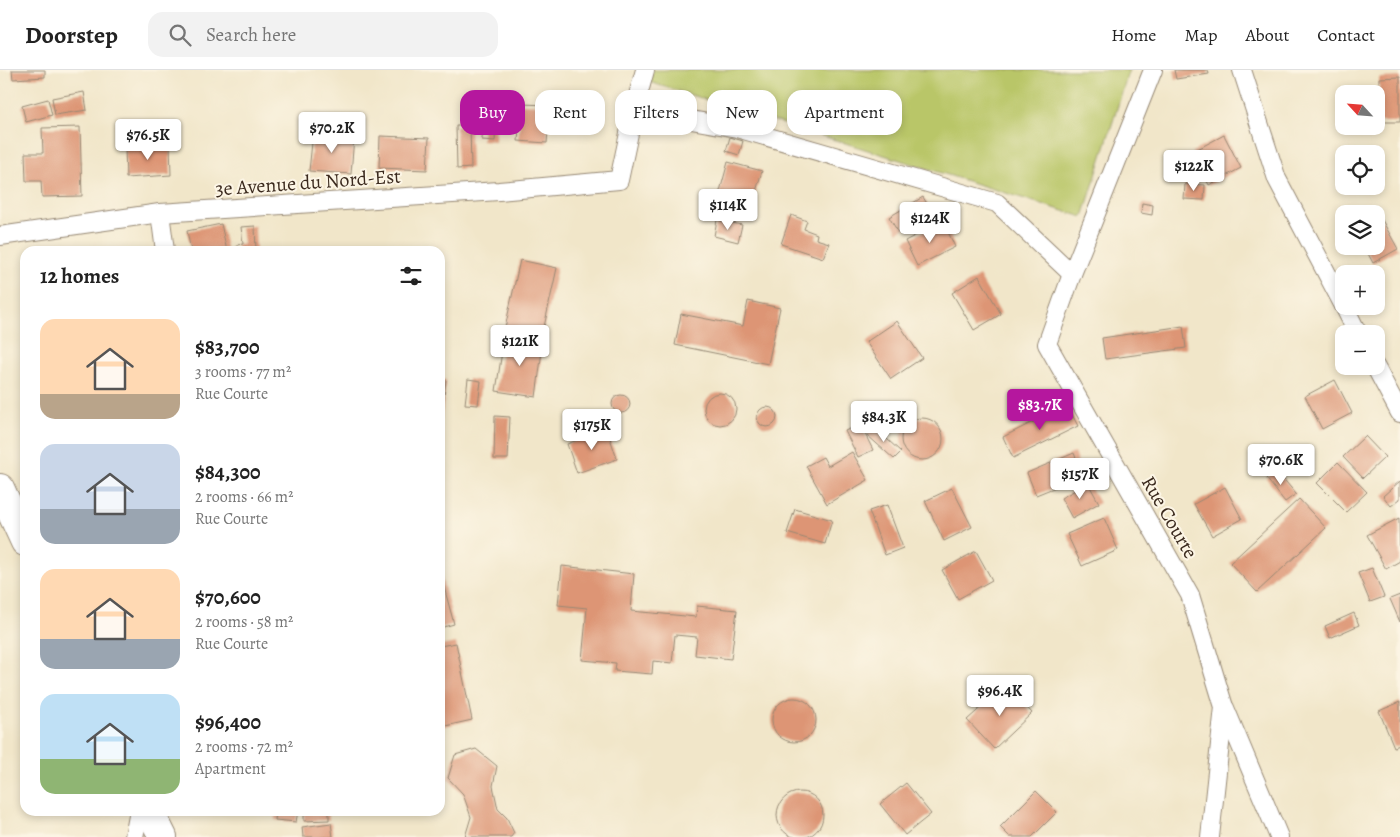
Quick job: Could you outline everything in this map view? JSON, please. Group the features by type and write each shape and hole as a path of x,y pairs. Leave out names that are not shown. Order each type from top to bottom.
{"highway":[{"path":"0,488 20,531"},
{"path":"152,816 163,837"}],"street":[{"path":"640,90 645,70"},
{"name":"Rue Courte","path":"1153,70 1072,274 1047,344 1190,595 1224,707 1210,837"},
{"path":"1242,70 1277,179 1335,289"},
{"path":"697,121 738,128 997,202 1072,274"},
{"name":"3e Avenue du Nord-Est","path":"0,236 160,213 498,191 619,180 629,135"},
{"path":"160,213 164,246"},
{"path":"1380,375 1400,413"},
{"path":"1224,707 1278,837"},
{"path":"134,837 138,816"}],"green space":[{"path":"653,70 1129,70 1083,217 819,135 902,135 902,90 787,90 787,125 777,122 777,90 707,90 707,100 697,97 697,90 675,90 649,82"}],"building":[{"path":"12,70 45,70 45,77 13,79"},
{"path":"1174,70 1208,70 1209,74 1176,79"},
{"path":"1400,77 1400,122 1385,122 1385,85 1379,85 1379,78"},
{"path":"84,92 87,110 55,115 52,98"},
{"path":"48,99 52,115 26,122 22,106"},
{"path":"525,104 535,104 535,135 548,135 547,143 518,141 518,135 525,135"},
{"path":"456,126 460,126 460,135 470,135 471,168 457,169"},
{"path":"80,127 82,196 42,197 41,181 26,181 25,153 43,153 42,128"},
{"path":"313,133 354,137 351,174 309,171"},
{"path":"482,135 495,135 495,141 482,140"},
{"path":"1224,135 1241,168 1209,185 1192,152"},
{"path":"380,136 429,138 427,170 379,168"},
{"path":"730,137 743,141 739,155 726,151"},
{"path":"170,144 171,175 126,178 125,147"},
{"path":"728,162 762,171 750,212 717,202"},
{"path":"1185,184 1205,185 1204,200 1184,199"},
{"path":"923,197 932,212 898,232 889,217"},
{"path":"1142,203 1153,205 1152,215 1141,213"},
{"path":"791,215 807,221 804,229 817,234 816,239 829,243 823,258 781,244"},
{"path":"717,220 742,225 738,242 714,236"},
{"path":"943,221 955,247 917,266 905,241"},
{"path":"221,224 226,246 190,246 187,231"},
{"path":"1385,225 1398,249 1373,263 1369,255 1385,255"},
{"path":"255,226 256,246 237,246 243,244 241,227"},
{"path":"520,260 557,268 542,336 505,328"},
{"path":"979,276 1001,314 974,330 952,293"},
{"path":"748,301 780,308 768,364 675,345 681,314 743,326"},
{"path":"897,321 922,358 891,379 866,342"},
{"path":"1183,326 1186,348 1105,359 1102,338"},
{"path":"504,338 543,343 536,397 496,391"},
{"path":"468,379 481,381 478,405 465,404"},
{"path":"1335,380 1352,413 1322,429 1305,396"},
{"path":"720,393 732,397 736,409 732,421 720,425 708,421 704,409 708,397"},
{"path":"621,395 627,398 630,404 627,410 621,413 615,410 612,404 615,398"},
{"path":"1067,405 1078,426 1013,458 1003,437"},
{"path":"767,407 774,410 777,417 774,424 767,427 760,424 757,417 760,410"},
{"path":"495,416 510,417 508,459 494,459"},
{"path":"926,418 934,421 940,427 943,439 940,451 934,457 918,460 910,457 904,451 901,435 904,427 910,421"},
{"path":"860,424 873,450 858,457 845,431"},
{"path":"874,427 901,452 894,459 867,435"},
{"path":"607,429 617,459 577,473 567,444"},
{"path":"1365,436 1385,457 1363,478 1343,457"},
{"path":"852,452 868,480 827,504 806,466 823,457 828,466"},
{"path":"1074,453 1083,476 1036,495 1027,473"},
{"path":"1338,462 1367,492 1346,512 1317,483"},
{"path":"1276,470 1296,494 1285,502 1266,478"},
{"path":"1400,481 1400,499 1391,506 1383,496"},
{"path":"1088,483 1099,503 1072,518 1061,498"},
{"path":"1225,487 1242,519 1212,536 1194,504"},
{"path":"952,488 972,527 944,541 925,501"},
{"path":"1299,499 1326,528 1257,592 1230,563"},
{"path":"887,505 903,548 885,555 869,511"},
{"path":"795,509 832,520 825,544 787,533"},
{"path":"1104,518 1118,550 1082,566 1067,534"},
{"path":"1399,518 1400,561 1386,569 1367,535"},
{"path":"976,551 992,580 958,599 942,570"},
{"path":"562,566 634,574 631,611 696,617 697,606 737,610 731,659 695,655 697,637 675,635 672,663 653,661 652,674 615,671 616,663 582,660 587,608 558,605"},
{"path":"1372,568 1384,597 1370,602 1358,573"},
{"path":"445,591 454,624 445,627"},
{"path":"1400,595 1400,622 1390,599"},
{"path":"1354,613 1359,625 1330,638 1325,626"},
{"path":"456,643 472,720 445,726 445,645"},
{"path":"1006,685 1032,713 994,749 967,720"},
{"path":"798,698 810,704 815,711 815,729 810,736 803,741 790,742 782,739 775,732 772,716 775,708 782,701"},
{"path":"1400,702 1400,745 1394,747 1379,711"},
{"path":"476,749 497,766 493,786 498,809 507,818 514,833 511,837 465,837 471,817 463,794 448,778 455,755"},
{"path":"906,783 931,814 905,835 880,804"},
{"path":"1036,791 1057,812 1032,837 1010,837 1000,827"},
{"path":"800,792 813,796 819,802 823,815 819,828 813,834 800,838 787,834 781,828 777,815 781,802 787,796"},
{"path":"275,816 297,816 296,822 275,820"},
{"path":"304,816 329,816 329,820 304,821"},
{"path":"331,823 333,837 303,837 302,827"}]}
